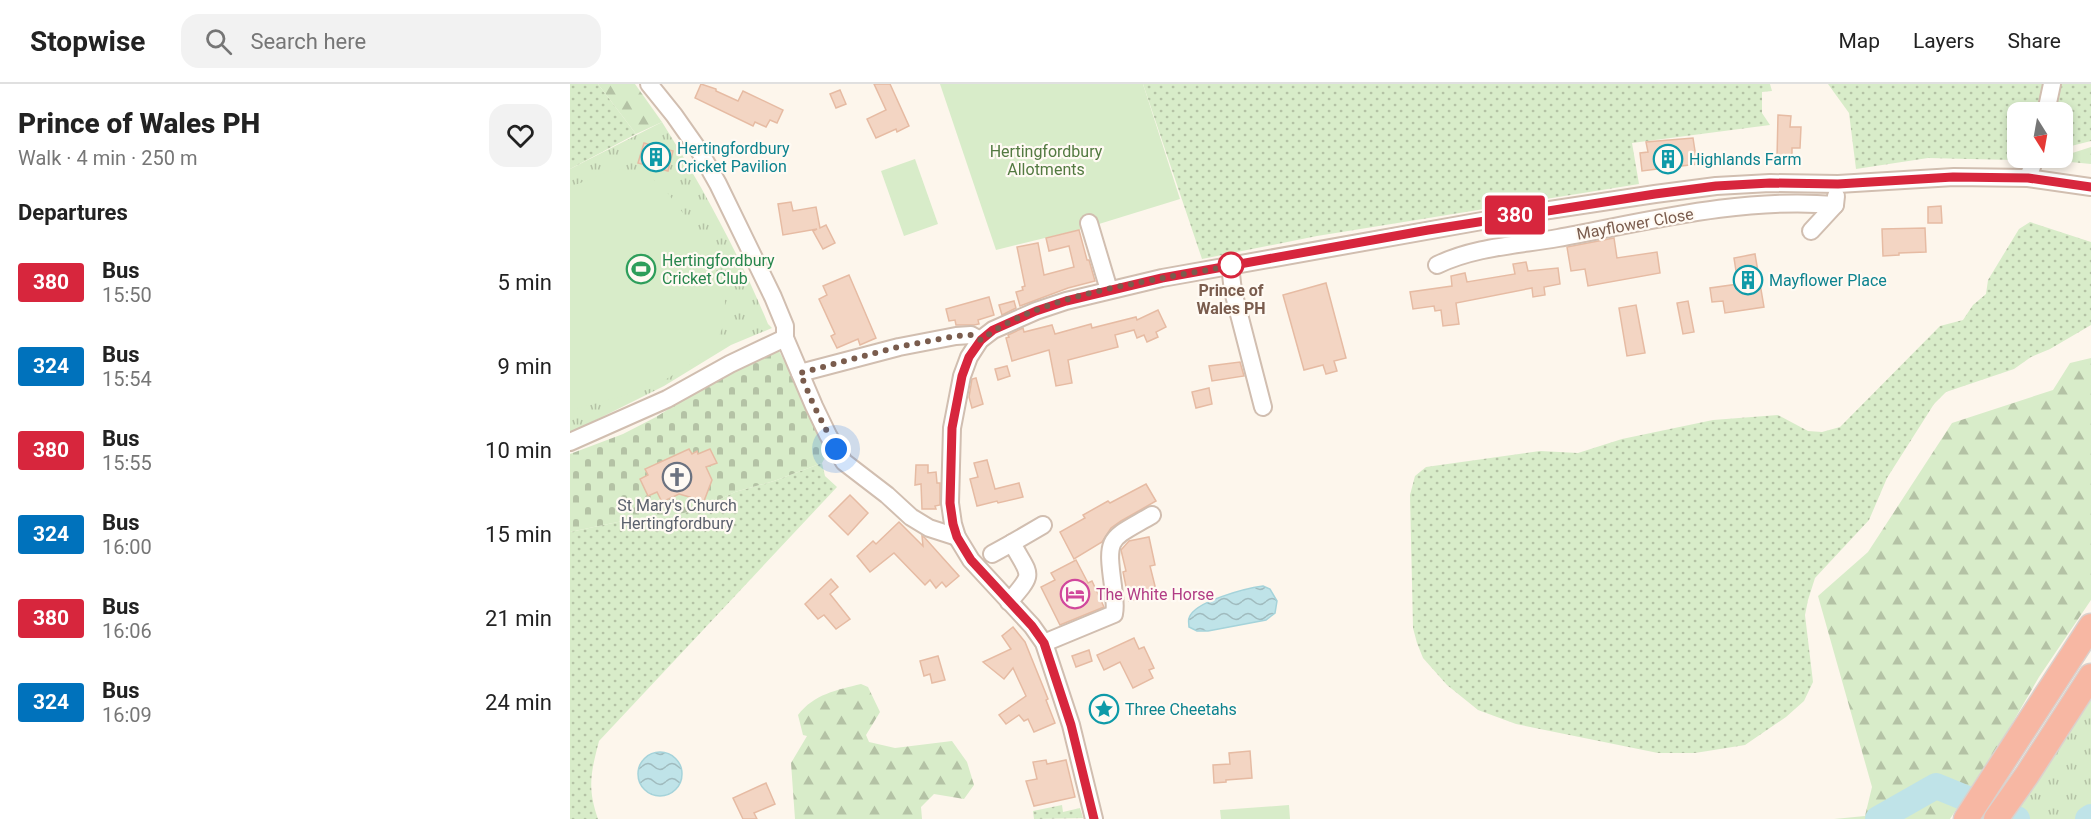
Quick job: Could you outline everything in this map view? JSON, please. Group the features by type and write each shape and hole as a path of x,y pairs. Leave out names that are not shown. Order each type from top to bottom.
{"highway":[{"path":"1966,819 2091,626"},
{"path":"1996,819 2091,676"}],"street":[{"path":"649,84 700,152 718,184 773,297 785,326 785,338 800,373 828,435 844,462 911,517 930,528 957,537"},
{"path":"2048,102 2052,84"},
{"path":"2028,178 2032,168"},
{"path":"1094,819 1071,725 1044,643 1032,626 978,570 957,537 950,503 952,428 962,376 969,357 981,340 993,330 1036,311 1109,290 1487,220 1655,194 1738,185 1838,184 1953,177 2028,178 2091,187"},
{"path":"1811,231 1835,205 1838,184"},
{"name":"Mayflower Close","path":"1437,265 1478,251 1726,207 1775,203 1835,205"},
{"path":"1089,224 1109,290"},
{"path":"1230,266 1233,291 1263,407"},
{"path":"800,373 888,349 956,336 971,335 981,340"},
{"path":"570,442 668,399 730,364 785,338"},
{"path":"1044,643 1114,614 1110,545 1120,534 1152,516"},
{"path":"992,554 1043,525"},
{"path":"1009,602 1028,581 1029,573 1012,543"}],"green space":[{"path":"570,84 598,84 636,134 570,169"},
{"path":"598,84 635,84 662,122 636,134"},
{"name":"Hertingfordbury Allotments","path":"940,84 1143,84 1180,199 1086,228 996,250"},
{"path":"1143,84 1770,84 1772,91 1762,92 1762,113 1770,125 1632,143 1639,184 1317,236 1202,259"},
{"path":"1828,84 2091,84 2091,141 2073,146 2073,102 2007,102 2007,160 1928,158 1856,169 1849,113"},
{"name":"Hertingfordbury Cricket Club","path":"662,122 719,221 768,324 772,328 731,345 664,386 570,433 570,169"},
{"path":"2091,147 2091,164 2073,162 2073,153"},
{"path":"915,159 938,224 904,236 881,171"},
{"name":"Hertingfordbury Cricket Club","path":"616,169 647,173 666,191 700,235 725,302 724,325 704,356 650,389 570,410 570,187"},
{"path":"2030,222 2091,242 2091,325 2050,349 2031,357 2014,369 1946,392 1934,404 1887,478 1869,520 1815,578 1805,615 1813,682 1804,701 1786,717 1745,745 1695,753 1658,753 1516,724 1478,710 1447,685 1423,658 1413,628 1410,495 1415,476 1426,467 1540,451 1578,453 1622,439 1713,420 1778,415 1808,431 1822,432 1840,427 1940,326 1963,320 1973,305 1986,294 1988,280 2019,229"},
{"path":"778,349 826,442 826,456 822,463 774,481 735,492 698,510 674,515 637,518 570,532 570,454 623,434 656,417 737,366"},
{"path":"2091,358 2091,600 2039,677 2006,734 1950,819 1834,819 1865,816 1872,787 1818,596 1868,552 1952,423 2053,390 2070,363"},
{"path":"822,463 825,476 837,487 599,741 591,780 592,798 598,819 570,819 570,532 637,518 674,515 698,510 735,492 774,481"},
{"path":"861,684 868,687 880,712 866,735 869,742 895,748 952,741 967,762 974,785 964,799 934,794 921,807 922,819 795,819 791,763 807,736 803,735 798,715 811,702 819,698"},
{"path":"2091,700 2091,819 2012,819"},
{"path":"1062,805 1063,812 1080,808 1083,818 1034,819 1033,811"},
{"path":"1289,805 1290,819 1221,819 1220,810"}],"water":[{"path":"1263,586 1270,589 1277,601 1275,613 1266,620 1208,631 1197,631 1189,627 1189,618 1201,606 1222,596"},
{"path":"660,752 669,753 676,758 681,765 681,783 676,790 669,795 660,796 651,795 644,790 639,783 638,774 639,765 644,758 651,753"}],"building":[{"path":"701,84 738,101 743,91 783,110 777,123 770,120 766,127 755,122 753,126 695,98"},
{"path":"874,84 890,84 909,126 876,138 867,119 886,110"},
{"path":"840,90 846,104 836,108 830,94"},
{"path":"1778,115 1791,116 1790,127 1801,127 1800,148 1792,148 1792,158 1777,158"},
{"name":"Highlands Farm","path":"1693,138 1697,164 1642,171 1640,153 1648,152 1646,142"},
{"name":"Hertingfordbury Cricket Pavilion","path":"644,143 673,151 668,171 638,163"},
{"path":"791,202 793,211 816,207 820,228 826,225 835,243 823,249 813,231 817,229 783,235 778,204"},
{"path":"1941,206 1942,223 1928,223 1928,207"},
{"path":"1925,228 1926,252 1883,256 1882,229"},
{"path":"1079,230 1095,281 1068,288 1020,306 1016,292 1023,290 1022,287 1025,286 1017,247 1038,243 1044,275 1074,267 1069,246 1049,251 1046,238"},
{"path":"1614,238 1617,258 1657,252 1660,273 1588,286 1585,269 1571,271 1567,247"},
{"name":"Mayflower Place","path":"1755,254 1764,307 1725,313 1723,301 1712,302 1710,288 1738,284 1734,258"},
{"path":"1526,262 1528,271 1558,268 1560,284 1544,287 1545,295 1533,297 1532,288 1456,303 1459,324 1443,326 1441,310 1435,311 1434,306 1413,309 1410,292 1452,286 1451,276 1465,273 1467,282 1515,274 1513,264"},
{"path":"849,275 876,338 860,345 858,339 837,348 831,336 835,334 819,299 827,295 823,286"},
{"path":"1326,283 1346,358 1334,361 1337,371 1326,374 1323,365 1304,370 1283,295"},
{"path":"989,297 994,315 978,320 979,324 956,325 955,320 949,321 946,309"},
{"path":"1014,301 1016,308 1002,315 999,305"},
{"path":"1688,301 1694,332 1683,334 1677,303"},
{"path":"1636,305 1645,353 1627,356 1619,308"},
{"path":"1158,310 1166,327 1156,332 1158,337 1147,342 1144,335 1137,338 1134,330 1115,335 1118,347 1068,360 1072,383 1056,386 1049,350 1012,361 1006,338 1023,328 1024,332 1052,325 1055,334 1091,324 1092,328 1136,317 1137,320"},
{"path":"1240,362 1244,376 1212,381 1209,366"},
{"path":"1007,366 1010,376 998,380 995,369"},
{"path":"976,378 983,404 972,408 969,397 972,379"},
{"path":"1209,388 1212,404 1196,408 1192,392"},
{"name":"St Mary's Church Hertingfordbury","path":"689,449 692,454 697,451 698,454 710,449 717,463 706,467 712,480 704,501 679,494 662,502 657,492 648,496 640,479 648,475 645,469"},
{"path":"987,460 995,489 1019,483 1023,497 977,506 970,479 978,477 974,463"},
{"path":"916,465 928,465 928,473 936,472 937,483 940,483 940,505 935,506 936,509 922,509 921,484 915,485"},
{"path":"1146,484 1156,501 1111,528 1102,542 1074,559 1060,532 1085,518 1083,515 1108,501 1110,503"},
{"path":"850,495 868,513 848,535 829,516"},
{"path":"899,522 923,546 922,536 925,538 959,576 946,587 942,582 936,588 930,580 925,585 894,553 870,572 857,556 873,541 876,544"},
{"path":"1149,537 1155,565 1150,566 1157,594 1129,601 1121,550 1129,541"},
{"path":"1076,560 1088,583 1092,581 1104,607 1060,625 1041,587 1055,580 1051,573"},
{"path":"831,579 838,587 830,594 850,619 836,629 824,615 818,619 805,604"},
{"path":"1013,627 1025,642 1055,723 1034,732 1028,719 1024,721 1019,715 1006,724 999,715 1026,696 1013,668 1004,679 983,662 1011,649 1002,636"},
{"path":"1134,638 1139,649 1144,647 1154,668 1149,670 1153,678 1133,688 1120,662 1104,670 1097,655"},
{"path":"1089,650 1092,661 1076,667 1072,656"},
{"path":"938,656 945,680 932,683 930,674 924,676 920,661"},
{"path":"1250,751 1252,778 1214,783 1213,765 1230,764 1229,753"},
{"path":"1046,760 1047,764 1066,760 1075,797 1034,806 1026,781 1037,779 1033,762"},
{"path":"766,783 775,804 754,813 757,819 743,819 733,798"}],"waterway":[{"path":"1878,819 1936,786 2017,819"}],"bus line":[{"name":"380","path":"1094,819 1071,725 1044,643 1018,610 978,570 957,537 953,524 950,503 952,428 962,376 969,357 981,340 993,330 1066,301 1162,278 1428,230 1598,202 1716,186 1770,183 1838,184 1953,177 2028,178 2091,187"}],"place":[{"name":"Hertingfordbury Cricket Pavilion","path":"656,157"},
{"name":"Highlands Farm","path":"1668,159"},
{"name":"Prince of Wales PH","path":"1231,265"},
{"name":"Hertingfordbury Cricket Club","path":"641,269"},
{"name":"Mayflower Place","path":"1748,280"},
{"name":"St Mary's Church Hertingfordbury","path":"677,477"},
{"name":"The White Horse","path":"1075,594"},
{"name":"Three Cheetahs","path":"1104,709"}],"route":[{"path":"836,449 800,373 898,347 956,336 971,335 981,340 993,330 1010,322 1066,301 1162,278 1231,265"}]}
